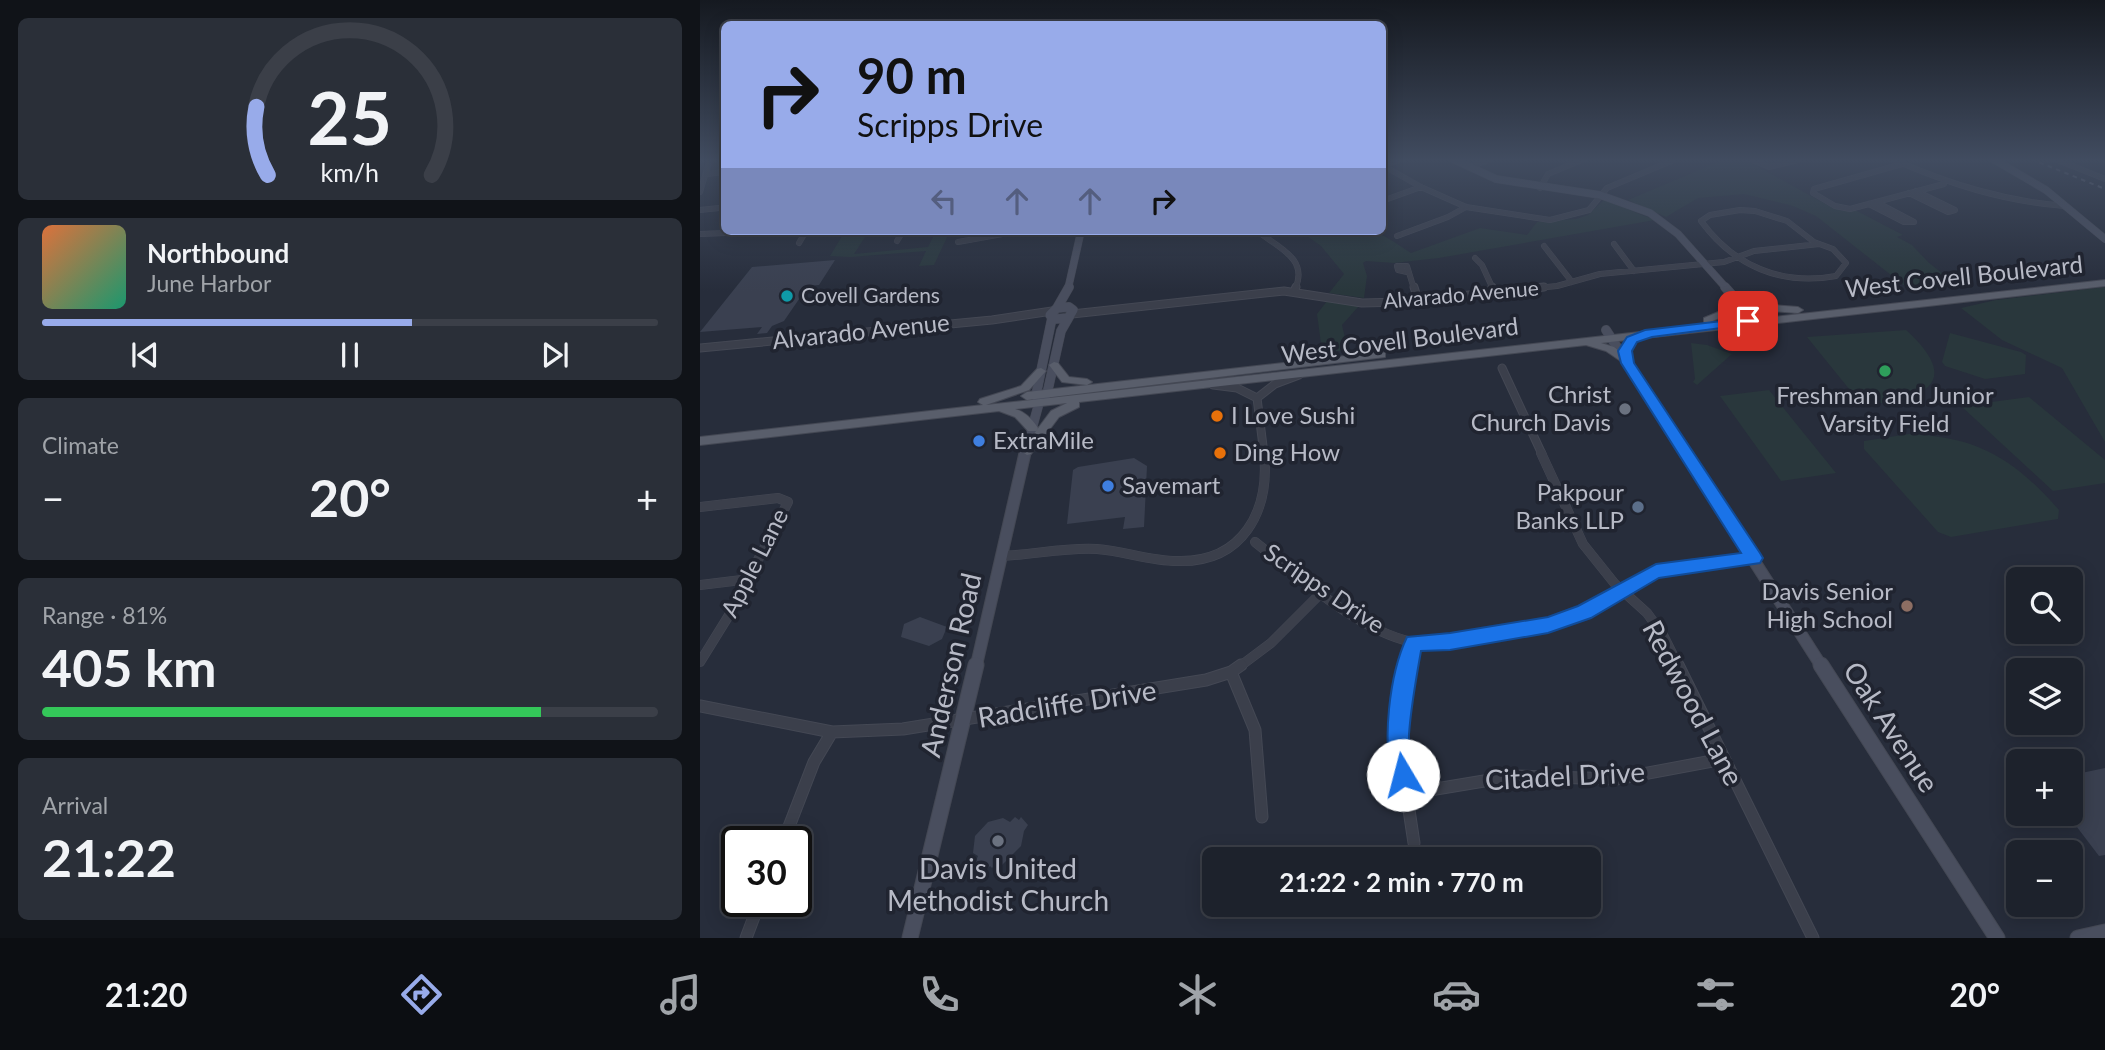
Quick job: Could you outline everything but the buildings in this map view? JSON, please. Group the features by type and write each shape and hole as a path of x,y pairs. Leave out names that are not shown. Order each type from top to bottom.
{"main road":[{"name":"West Covell Boulevard","path":"1040,397 1101,398 1566,342 1608,333 1650,333 1798,310 2105,276"},
{"name":"West Covell Boulevard","path":"700,441 985,405 1171,378 1608,333 1707,320 1753,318 2105,283"},
{"path":"1732,294 1757,307 1798,310"},
{"path":"1707,320 1733,309 1732,294"},
{"path":"1628,363 1626,344 1637,336 1650,333"},
{"path":"1566,342 1603,345 1628,363"},
{"path":"1054,365 1065,379 1077,382 1171,378"},
{"path":"985,405 1025,388 1041,370"},
{"path":"1027,451 1055,414 1068,407 1101,398"},
{"path":"985,405 1017,413 1027,419 1032,428"},
{"name":"West Covell Boulevard","path":"700,433 985,405"}],"street":[{"path":"1457,203 1466,207 1550,220 1583,213 1593,203"},
{"path":"1625,203 1664,222 1753,318"},
{"path":"1833,203 1843,208 1874,203"},
{"path":"1869,204 1904,222 1914,222 1878,203"},
{"path":"1929,203 1948,212 1955,210 1940,203"},
{"path":"2030,203 2065,206"},
{"path":"2061,203 2105,239"},
{"path":"1397,236 1448,217 1466,207"},
{"path":"700,210 719,208"},
{"path":"1733,211 1755,211 1787,221 1819,244 1833,249 1845,261 1836,276 1810,280 1776,276 1735,258 1702,224 1703,218 1733,211"},
{"path":"700,234 721,233"},
{"path":"799,243 804,235"},
{"path":"897,241 901,235"},
{"path":"958,242 997,235"},
{"name":"Anderson Road","path":"910,938 1032,428 1040,397 1054,365 1059,335 1070,312 1068,289 1080,235"},
{"path":"1262,235 1298,263 1301,276 1294,291"},
{"path":"1614,244 1633,271"},
{"name":"Alvarado Avenue","path":"1070,312 1294,291 1362,303 1418,300 1495,293 1572,282 1600,274 1704,263 1767,249 1819,244"},
{"path":"1544,246 1572,282"},
{"path":"1475,258 1482,265 1495,293"},
{"path":"1406,272 1418,300"},
{"name":"Anderson Road","path":"1040,397 1041,370 1053,314 1068,289"},
{"path":"1053,314 1070,312"},
{"name":"Alvarado Avenue","path":"700,348 1053,314"},
{"name":"Oak Avenue","path":"1608,333 1997,938"},
{"name":"Redwood Lane","path":"1502,368 1583,544 1623,591 1647,613 1663,635 1813,938"},
{"path":"1213,385 1237,388 1256,398 1275,384 1302,374"},
{"name":"Scripps Drive","path":"1256,398 1265,494 1251,539 1321,593 1376,627 1413,643 1450,642 1548,625 1567,620 1656,571 1754,558"},
{"name":"Apple Lane","path":"700,507 785,499 788,506 717,638 700,662"},
{"path":"1002,556 1081,548 1116,551 1172,562 1198,560 1251,539"},
{"path":"700,585 750,579"},
{"name":"Radcliffe Drive","path":"700,706 832,732 903,729 1180,686 1231,672 1271,643 1321,593"},
{"path":"1413,643 1402,692 1398,737 1414,843"},
{"path":"1231,672 1255,730 1262,817"},
{"path":"789,826 814,762 832,732"},
{"name":"Citadel Drive","path":"1406,794 1514,776 1616,779 1723,759"},
{"path":"746,938 754,917"},
{"path":"2078,938 2105,932"}],"shaded area":[{"path":"1601,203 1611,203 1655,220 1439,258 1394,263 1366,261 1363,263 1367,276 1364,298 1329,293 1344,274 1321,246 1306,235 1381,235 1411,253 1480,228 1527,235 1537,222 1576,219 1588,215"},
{"path":"1634,203 1690,203 1666,217"},
{"path":"1780,203 1823,203 1842,211 1857,211 1903,235 1897,237 1912,245 1958,286 1910,290 1816,216"},
{"path":"843,235 866,235 854,254 928,247 934,235 948,235 934,265 919,266 926,251 830,256"},
{"path":"2105,287 2105,442 2062,368 2002,340 1961,308 1996,300"},
{"path":"1327,301 1359,306 1342,325 1348,351 1322,351 1317,314"},
{"name":"Freshman and Junior Varsity Field","path":"1906,330 1924,349 1933,364 1934,377 1928,387 1917,394 1883,403 1862,405 1807,337"},
{"path":"1950,333 2021,352 2026,355 2025,374 1985,379 1945,366 1942,362"},
{"path":"1691,343 1707,345 1732,354 1697,385 1693,382 1695,379"},
{"path":"1769,390 1836,473 1781,481 1720,396"},
{"path":"2029,397 2105,460 2105,483 2053,491 1961,406"},
{"path":"1909,434 1955,440 1993,454 2010,464 2042,492 2059,510 2058,519 1951,537 1938,532 1864,449 1864,441"}],"place":[{"name":"Covell Gardens","path":"787,296"},
{"name":"Freshman and Junior Varsity Field","path":"1885,371"},
{"name":"Christ Church Davis","path":"1625,409"},
{"name":"I Love Sushi","path":"1217,416"},
{"name":"ExtraMile","path":"979,441"},
{"name":"Ding How","path":"1220,453"},
{"name":"Savemart","path":"1108,486"},
{"name":"Pakpour Banks LLP","path":"1638,507"},
{"name":"Davis Senior High School","path":"1907,606"},
{"name":"Davis United Methodist Church","path":"998,841"}],"route":[{"path":"1403,775 1398,737 1402,692 1413,643 1450,642 1548,625 1585,612 1656,571 1754,558 1628,363 1625,351 1626,344 1637,336 1748,321"}]}
